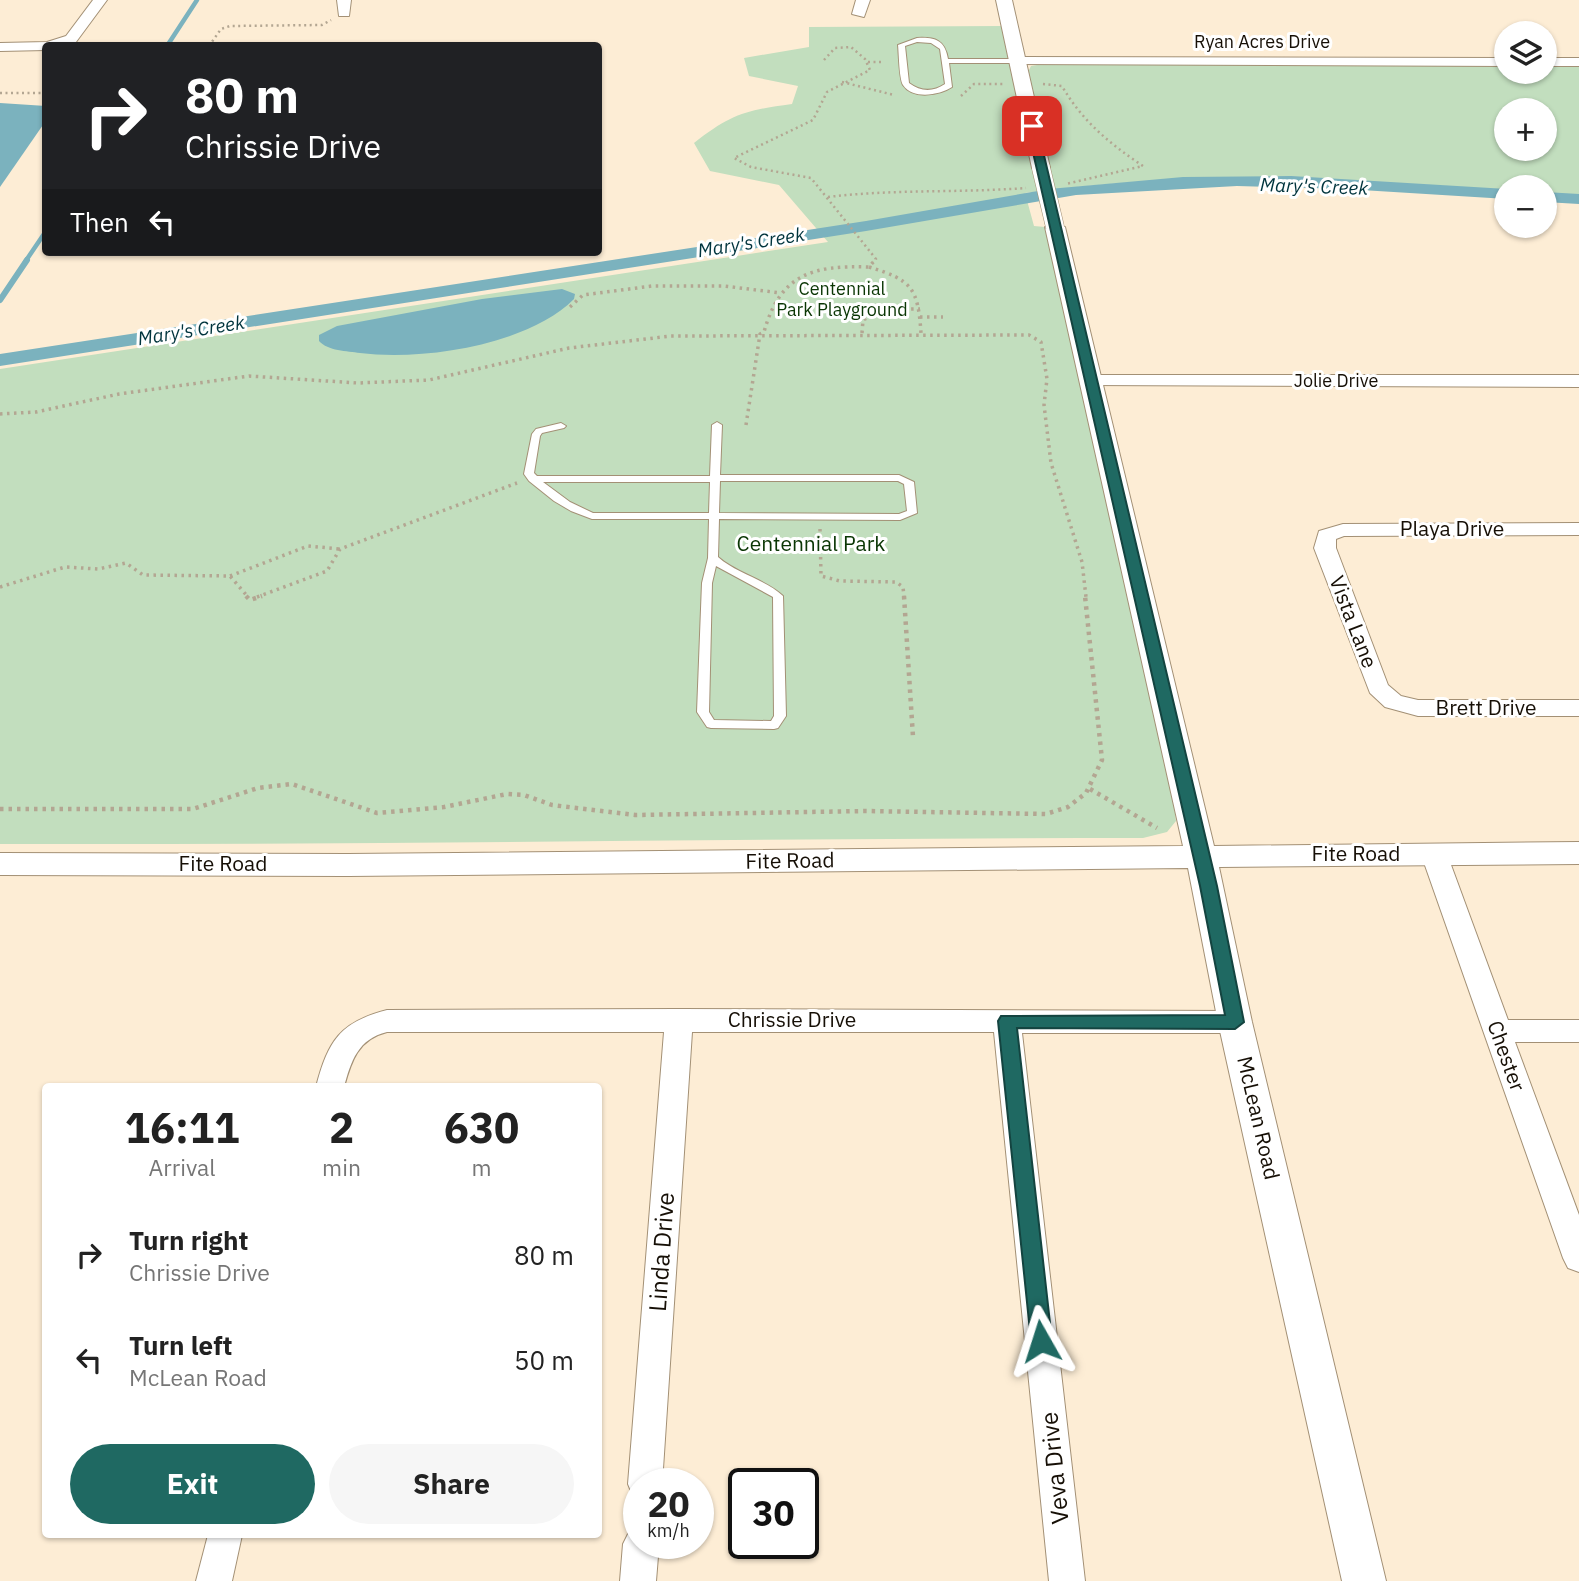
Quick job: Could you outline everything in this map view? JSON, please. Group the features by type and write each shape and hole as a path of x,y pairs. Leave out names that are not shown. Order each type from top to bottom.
{"street":[{"path":"63,42 71,40 100,0"},
{"path":"859,14 863,0"},
{"name":"McLean Road","path":"1004,0 1041,169 1093,381 1235,1022 1364,1581"},
{"path":"0,47 42,45"},
{"name":"Ryan Acres Drive","path":"1018,61 1494,62"},
{"path":"1557,62 1579,62"},
{"name":"Jolie Drive","path":"1093,381 1579,381"},
{"name":"Playa Drive","path":"1326,535 1343,530 1579,529"},
{"name":"Vista Lane","path":"1326,535 1325,548 1378,688 1393,702"},
{"name":"Brett Drive","path":"1393,702 1418,708 1579,708"},
{"name":"Fite Road","path":"0,864 376,864 1579,853"},
{"name":"Chester","path":"1434,854 1579,1258"},
{"name":"Linda Drive","path":"646,1468 679,1020"},
{"name":"Chrissie Drive","path":"331,1083 340,1049 368,1024 387,1021 1235,1022"},
{"name":"Veva Drive","path":"1007,1021 1067,1581"},
{"path":"1497,1031 1579,1031"},
{"path":"214,1581 224,1538"},
{"path":"638,1581 640,1559"}],"lane":[{"path":"915,40 937,42 943,48 946,61 949,85 946,88 937,92 913,90 906,84 901,45 915,40"},
{"path":"946,61 1018,61"},
{"path":"713,558 724,570 748,576 778,596 780,716 774,725 722,726 705,719 708,583 713,558 718,425"},
{"path":"533,479 899,478 909,482 912,513 908,516 820,517 592,516 547,492 533,479 528,466 535,436 540,431 561,426"}],"path":[{"path":"212,42 221,29 230,26 322,25 344,7"},
{"path":"824,60 831,56 831,51 845,47 856,49 868,62 883,62"},
{"path":"868,62 867,74 846,80 827,92 818,104 814,120 734,158 755,167 797,173 811,178 873,252 876,259 869,267"},
{"path":"0,93 42,93"},
{"path":"746,425 760,334 764,332 769,306 798,276 817,268 869,267 911,286 920,300 921,333"},
{"path":"570,307 583,295 652,286 724,286 782,293"},
{"path":"862,333 863,320 884,309 920,309"},
{"path":"920,317 943,317"},
{"path":"0,414 36,412 118,394 249,376 358,383 429,380 586,345 671,336 862,333 1028,335 1041,342 1047,379 1044,405 1051,463 1080,554 1102,751 1097,777 1090,789 1070,807 1058,813 1032,816 866,811 635,815 552,805 524,795 507,794 444,807 377,813 292,784 266,786 193,809 0,809"},
{"path":"0,587 65,566 98,569 126,563 143,575 230,576 308,546 340,549 489,491 533,479"},
{"path":"820,517 821,576 834,580 894,581 903,587 913,737"},
{"path":"230,576 250,600 327,570 340,549"},
{"path":"1090,789 1157,828"}],"green space":[{"name":"Centennial Park","path":"1003,26 1028,72 1031,66 1037,65 1494,65 1494,84 1557,84 1557,65 1579,65 1579,195 1557,194 1557,175 1494,175 1494,189 1326,180 1207,179 1147,181 1025,193 1034,226 1045,227 1174,805 1176,821 1167,832 1143,838 0,844 0,369 828,242 779,185 710,171 694,143 729,119 792,104 798,86 749,76 744,58 809,47 809,27"}],"water":[{"path":"0,103 42,106 42,126 0,187"},
{"path":"562,289 575,294 574,299 554,315 530,328 473,346 443,352 385,355 338,350 319,341 319,335 337,326 482,299"}],"waterway":[{"path":"170,42 197,0"},
{"name":"Mary's Creek","path":"0,360 866,226 1076,190 1237,181 1345,184 1494,193"},
{"name":"Mary's Creek","path":"1557,198 1579,199"},
{"path":"25,262 42,237"},
{"path":"0,300 27,260"}],"route":[{"path":"1032,126 1208,886 1235,1022 1007,1021 1041,1341"}],"park label":[{"name":"Centennial Park Playground","path":"842,299"}]}
